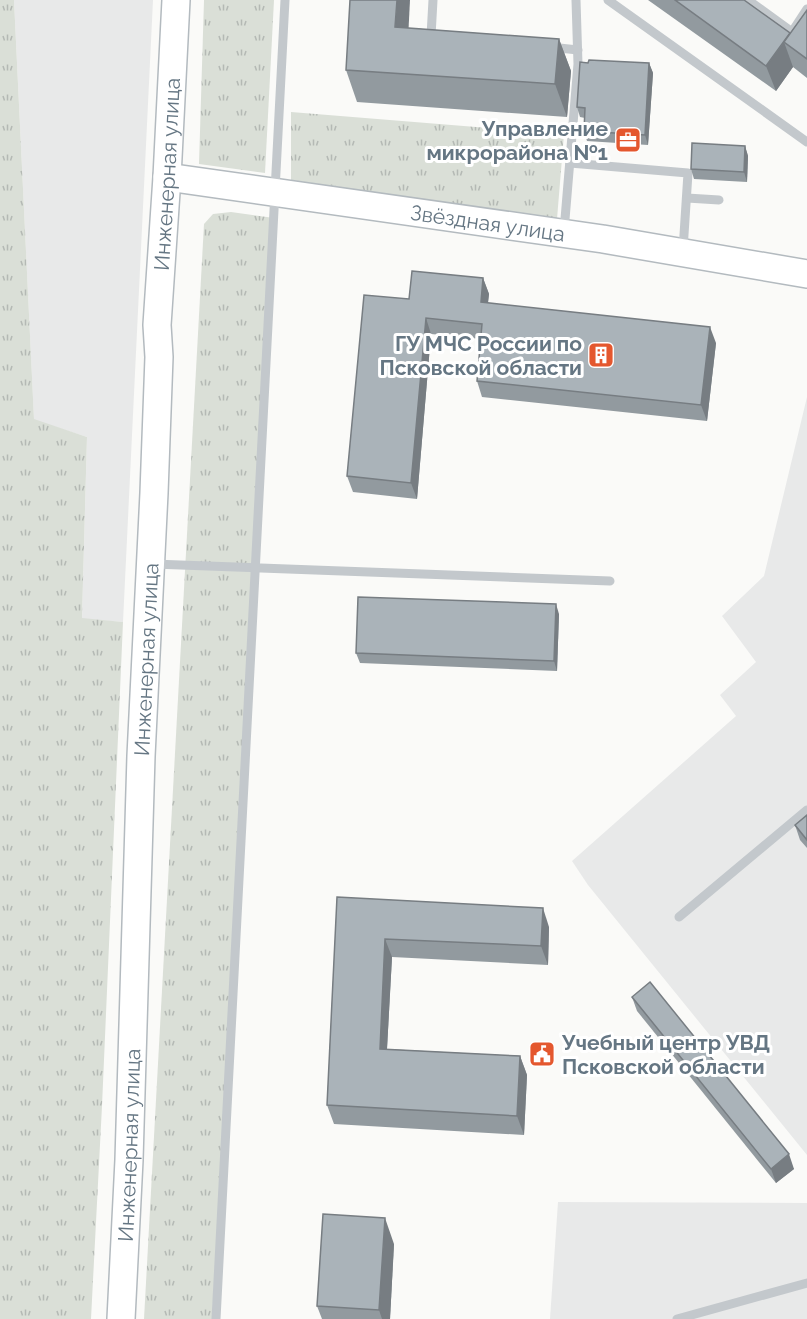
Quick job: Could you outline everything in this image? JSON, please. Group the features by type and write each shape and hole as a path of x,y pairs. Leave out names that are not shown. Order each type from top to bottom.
{"main road":[{"name":"Инженерная улица","path":"122,1319 141,756 159,357 156,325 167,177 176,0"},
{"name":"Звёздная улица","path":"167,177 683,252 807,274"}],"lane":[{"path":"216,1319 285,0"},
{"path":"433,0 431,36 442,37"},
{"path":"564,234 578,64 576,0"},
{"path":"608,0 807,142"},
{"path":"748,0 792,32 807,9"},
{"path":"544,47 578,50"},
{"path":"570,163 688,173 683,252"},
{"path":"687,198 719,200"},
{"path":"151,564 610,581"},
{"path":"679,917 807,810"},
{"path":"677,1319 807,1283"}],"shaded area":[{"path":"14,0 153,0 123,622 82,619 87,437 34,420"},
{"path":"807,397 807,1155 588,885 572,861 736,716 720,695 756,662 722,616 764,576"},
{"path":"558,1202 807,1203 807,1319 550,1319"}],"green space":[{"path":"0,0 14,0 34,419 87,437 82,618 123,622 91,1319 0,1319"},
{"path":"204,0 274,0 265,173 199,164"},
{"path":"291,112 564,134 557,219 291,180"},
{"path":"231,212 274,218 212,1319 144,1319 204,224 213,214"}],"building":[{"path":"350,0 397,0 395,27 559,39 555,84 346,70"},
{"path":"675,0 744,0 790,33 766,66"},
{"path":"807,10 807,59 784,42"},
{"path":"589,60 649,63 645,135 584,131 585,108 577,107 580,62 588,63"},
{"path":"692,143 745,146 744,172 691,169"},
{"path":"412,271 483,278 481,302 710,327 701,405 477,381 482,324 426,318 411,483 347,476 364,295 409,299"},
{"path":"358,597 556,604 554,661 356,653"},
{"path":"807,815 807,840 795,825"},
{"path":"337,897 543,908 541,946 385,939 380,1049 520,1056 517,1116 327,1105"},
{"path":"650,982 789,1154 771,1169 632,997"},
{"path":"323,1214 385,1218 379,1310 317,1306"}],"place":[{"name":"Управление микрорайона №1","path":"628,140"},
{"name":"ГУ МЧС России по Псковской области","path":"601,355"},
{"name":"Учебный центр УВД Псковской области","path":"542,1054"}]}
